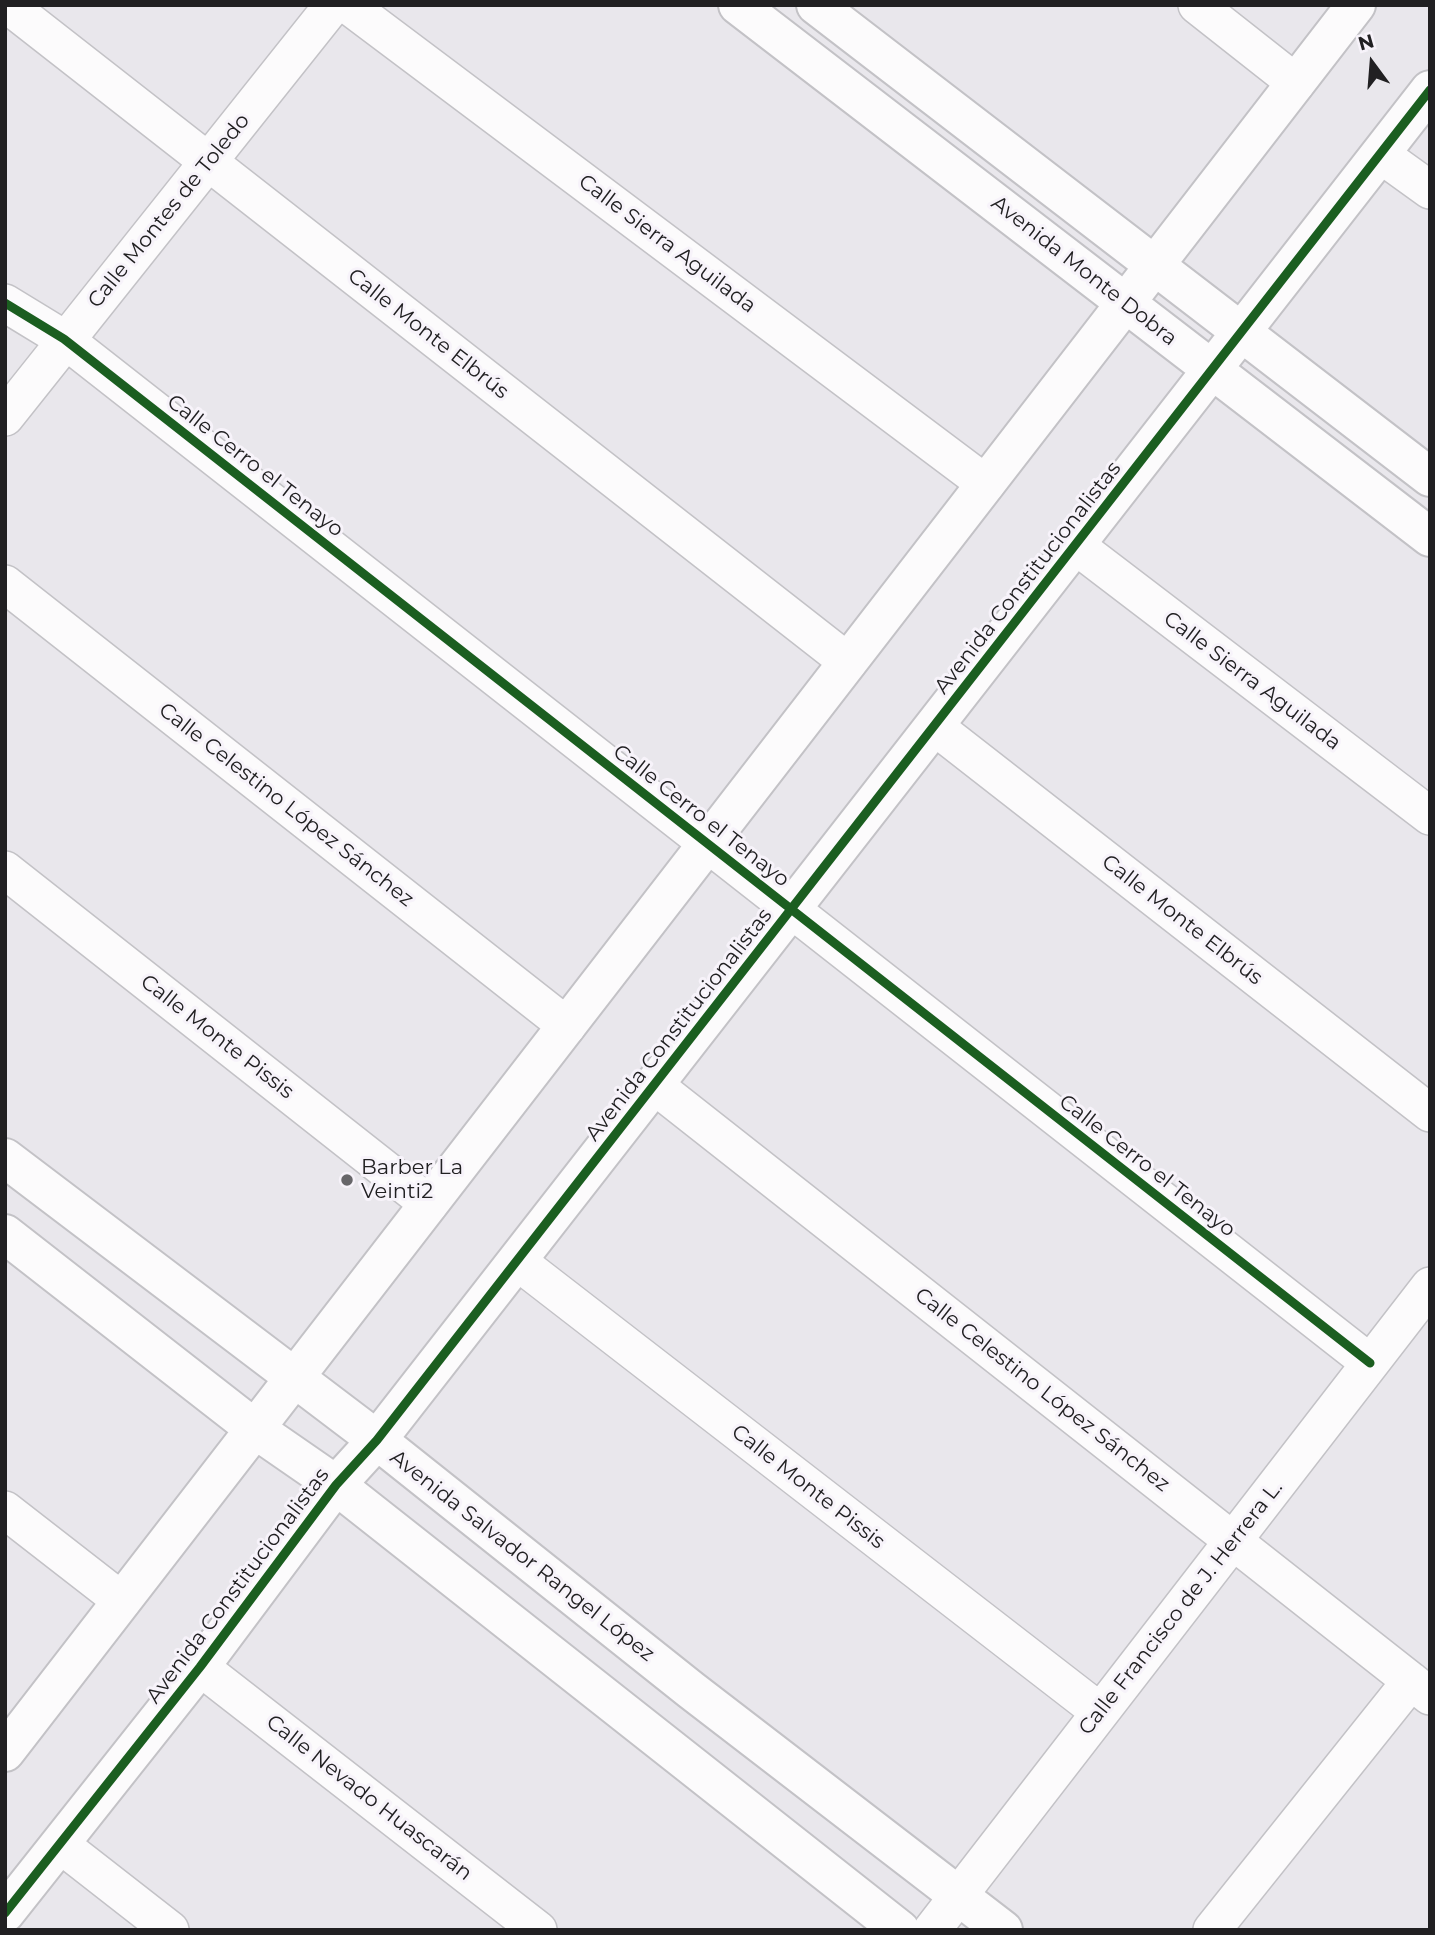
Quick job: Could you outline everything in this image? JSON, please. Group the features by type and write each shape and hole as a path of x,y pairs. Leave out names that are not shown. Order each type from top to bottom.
{"street":[{"name":"Calle Monte Elbrús","path":"8,5 848,662"},
{"name":"Calle Montes de Toledo","path":"5,416 64,338 209,163 333,5"},
{"name":"Calle Sierra Aguilada","path":"348,5 986,484"},
{"name":"Avenida Monte Dobra","path":"738,5 1430,537"},
{"path":"816,5 1430,477"},
{"path":"1197,5 1296,83"},
{"path":"5,1752 1356,5"},
{"name":"Avenida Constitucionalistas","path":"5,1913 200,1667 336,1485 377,1440 1430,90"},
{"path":"1380,154 1430,190"},
{"name":"Calle Cerro el Tenayo","path":"5,303 64,338 1370,1363"},
{"name":"Calle Sierra Aguilada","path":"1075,545 1430,816"},
{"name":"Calle Celestino López Sánchez","path":"5,584 567,1026"},
{"name":"Calle Monte Elbrús","path":"934,726 1430,1113"},
{"name":"Calle Monte Pissis","path":"5,870 429,1204"},
{"name":"Calle Celestino López Sánchez","path":"654,1085 1420,1688"},
{"name":"Avenida Salvador Rangel López","path":"5,1158 293,1379 377,1440 691,1690 1003,1930"},
{"path":"5,1234 255,1429 336,1485 900,1930"},
{"name":"Calle Monte Pissis","path":"517,1261 1100,1712"},
{"name":"Calle Francisco de J. Herrera L.","path":"932,1930 1430,1286"},
{"path":"5,1510 122,1601"},
{"name":"Calle Nevado Huascarán","path":"200,1667 538,1930"},
{"path":"1212,1930 1420,1688"},
{"path":"61,1844 170,1930"}],"cycle path":[{"path":"5,1913 200,1667 336,1485 377,1440 1430,90"},
{"path":"5,303 64,339 1370,1363"}],"place":[{"name":"Barber La Veinti2","path":"347,1180"}]}
